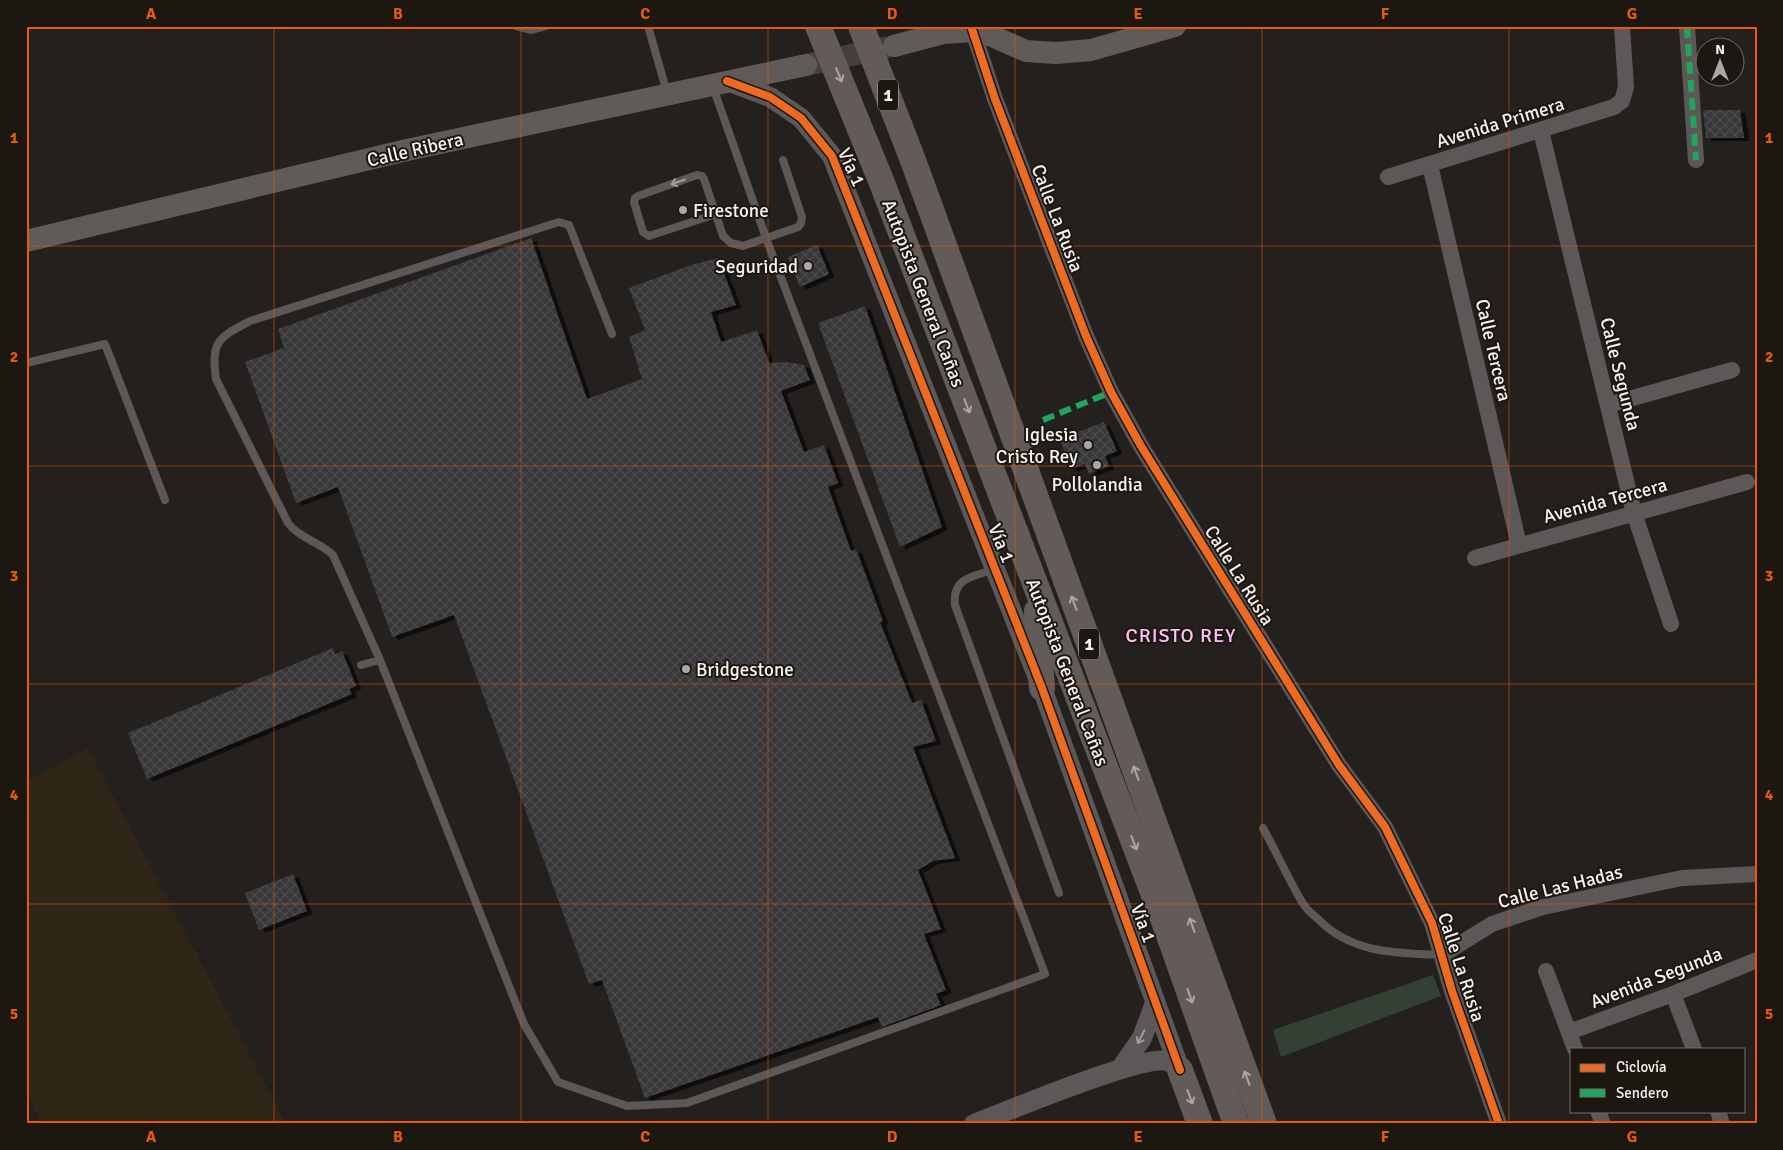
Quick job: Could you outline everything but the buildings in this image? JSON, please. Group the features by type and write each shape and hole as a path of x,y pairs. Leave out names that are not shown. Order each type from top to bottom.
{"highway":[{"name":"Autopista General Cañas","path":"818,26 882,183 1164,921 1236,1124"},
{"name":"Autopista General Cañas","path":"861,26 914,163 1264,1124"},
{"path":"1035,585 1042,688"},
{"path":"1180,1070 1200,1124"}],"main road":[{"path":"894,46 943,33 972,29 1026,51 1056,54 1091,50 1175,26"},
{"name":"Calle Ribera","path":"26,241 407,150 806,65"}],"street":[{"name":"Avenida Primera","path":"1388,178 1614,107 1622,101 1626,87 1622,26"},
{"path":"1687,26 1696,160"},
{"name":"Calle La Rusia","path":"972,29 1013,145 1086,336 1111,392 1141,446 1333,757 1385,827 1432,923 1452,991 1499,1124"},
{"name":"Vía 1","path":"720,83 770,97 801,118 832,156 1042,688 1180,1070"},
{"name":"Calle Segunda","path":"1541,131 1634,513 1671,624"},
{"name":"Calle Tercera","path":"1430,164 1519,545"},
{"path":"1608,405 1732,370"},
{"name":"Avenida Tercera","path":"1474,558 1747,482"},
{"name":"Calle Las Hadas","path":"1442,955 1492,924 1543,907 1682,878 1757,874"},
{"name":"Avenida Segunda","path":"1569,1032 1673,994 1757,960"},
{"path":"1546,972 1575,1048"},
{"path":"1673,994 1694,1048"},
{"path":"1121,1068 1142,1038 1155,1003"},
{"path":"974,1124 1121,1068 1152,1061 1168,1061 1180,1070"},
{"path":"1598,1112 1603,1124"},
{"path":"1718,1112 1722,1124"}],"lane":[{"path":"516,26 532,30 546,26"},
{"path":"648,26 668,95"},
{"path":"612,334 569,224 559,222 250,321 227,333 216,345 214,360 216,379 288,523 292,529 325,547 333,555 380,660 524,1024 558,1082 627,1106 688,1103 1045,974 766,238 720,83"},
{"path":"716,214 649,236 644,232 634,202 638,196 697,175 702,176 716,214 723,236 731,243 743,246 798,227 801,223 802,217 783,160"},
{"path":"26,363 105,344 165,500"},
{"path":"995,569 962,581 956,588 954,596 955,606 1059,893"},
{"path":"360,665 380,660"},
{"path":"1263,828 1305,907 1338,937 1351,944 1386,952 1442,955"}],"shaded area":[{"path":"88,748 286,1124 42,1124 26,1091 26,781"}],"green space":[{"path":"1433,975 1441,996 1281,1057 1273,1030"}],"tunnel":[{"path":"806,65 888,47"}],"marked path":[{"path":"1687,26 1696,160"},
{"path":"1043,420 1111,392"}],"cycle path":[{"path":"971,26 995,99 1086,336 1111,392 1141,446 1339,765 1385,827 1432,923 1452,991 1499,1124"},
{"path":"727,81 770,97 801,118 832,156 1042,688 1180,1070"}],"place":[{"name":"Firestone","path":"683,210"},
{"name":"Seguridad","path":"808,266"},
{"name":"Iglesia Cristo Rey","path":"1088,445"},
{"name":"Pollolandia","path":"1097,465"},
{"name":"Bridgestone","path":"686,669"}],"district":[{"name":"CRISTO REY","path":"1181,635"}]}
